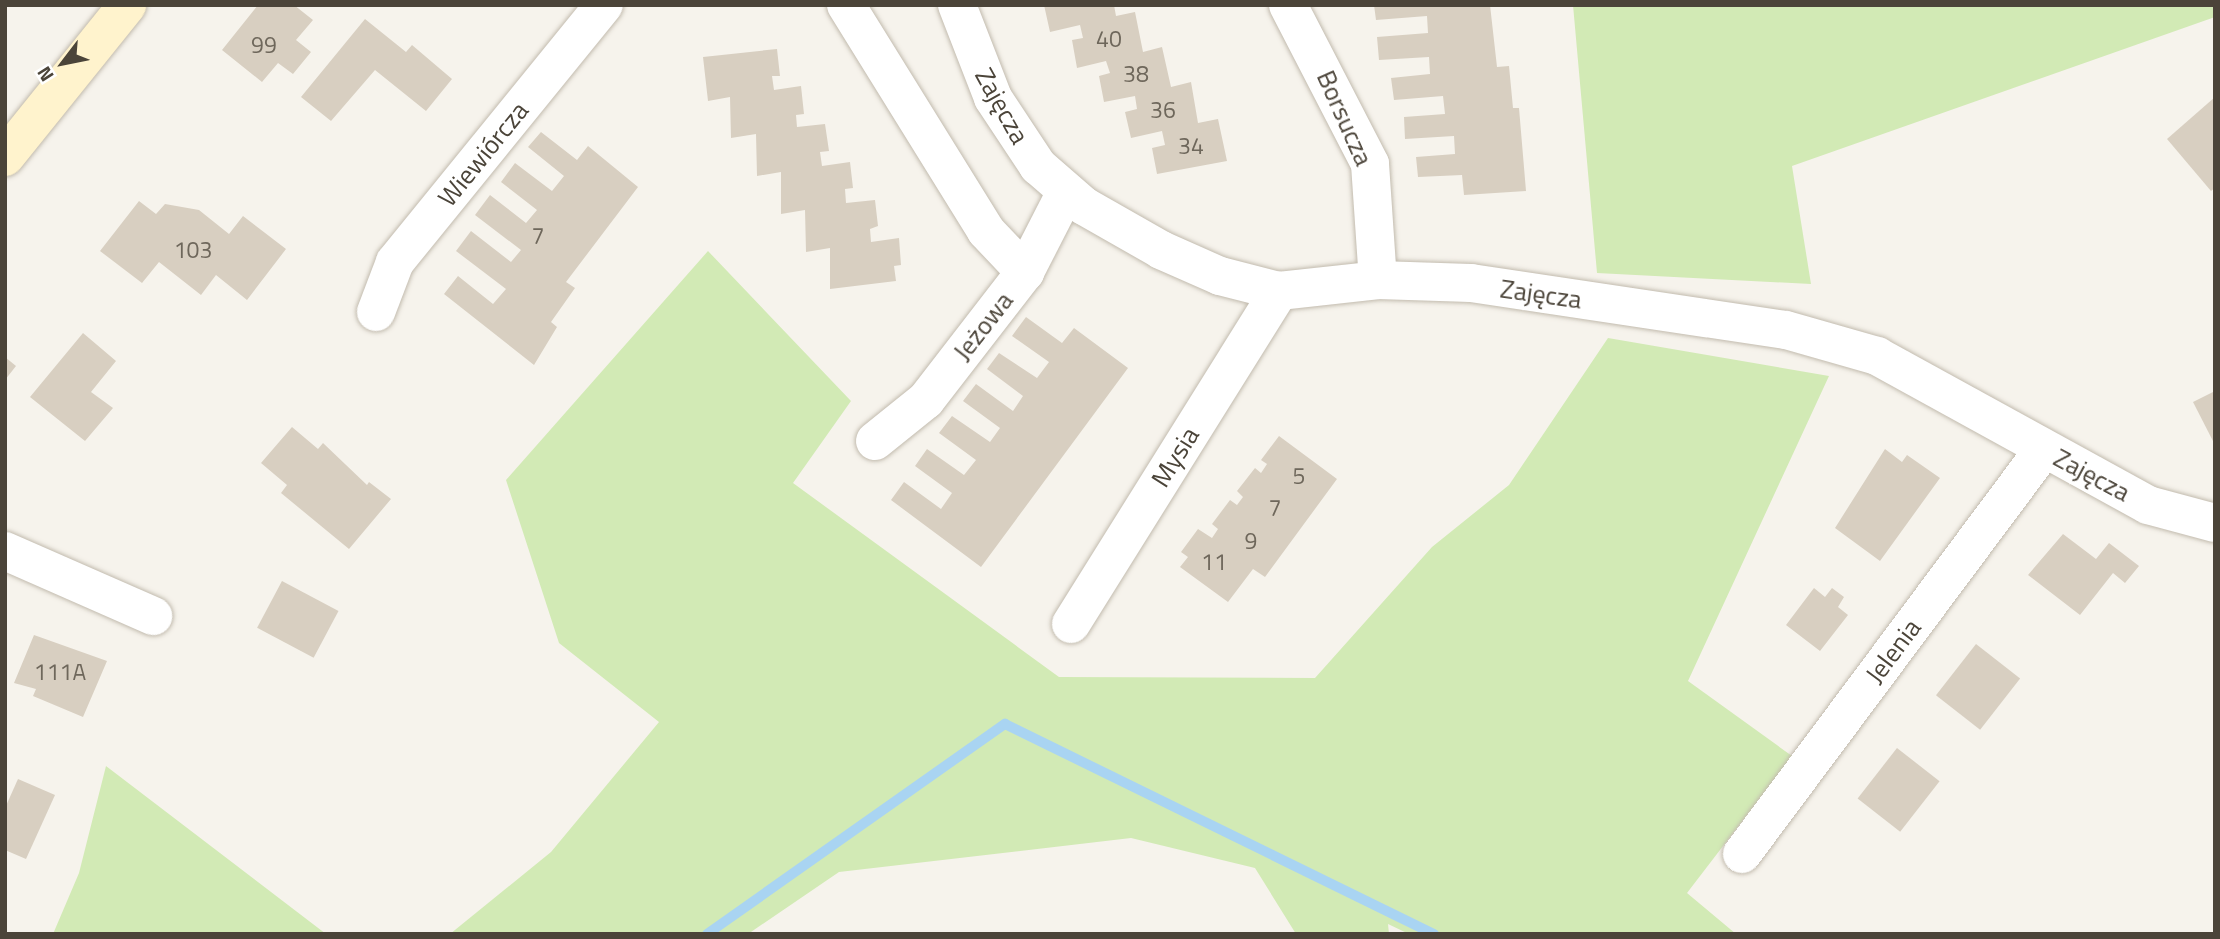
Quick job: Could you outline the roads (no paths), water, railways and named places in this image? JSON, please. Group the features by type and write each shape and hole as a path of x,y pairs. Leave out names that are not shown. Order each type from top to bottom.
{"main road":[{"path":"5,158 127,5"}],"street":[{"name":"Wiewiórcza","path":"376,312 395,262 604,5"},
{"path":"846,5 986,231 1025,272"},
{"name":"Zajęcza","path":"957,5 993,98 1038,166 1066,192 1161,250 1220,276 1279,291 1378,280 1471,283 1786,330 1877,356 2148,505 2215,523"},
{"name":"Borsucza","path":"1288,5 1370,164 1378,280"},
{"name":"Jeżowa","path":"875,441 926,400 1025,272 1066,192"},
{"name":"Mysia","path":"1071,624 1279,291"},
{"name":"Jelenia","path":"1742,854 2044,449"},
{"path":"5,551 153,616"}],"waterway":[{"path":"707,934 1005,724 1434,934"}]}
